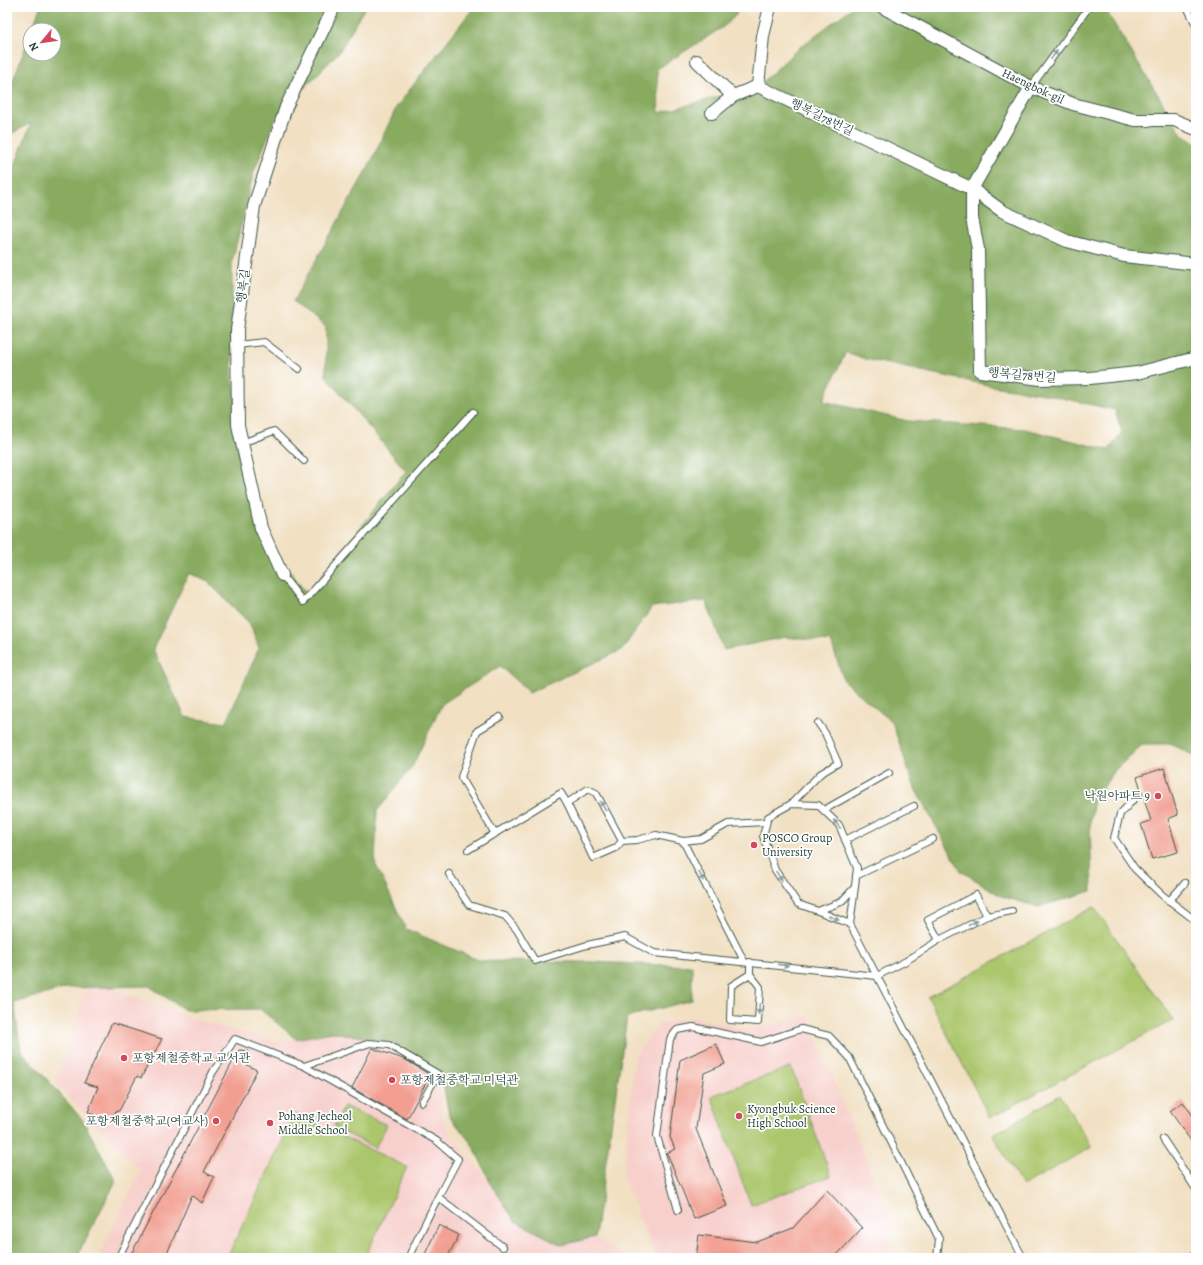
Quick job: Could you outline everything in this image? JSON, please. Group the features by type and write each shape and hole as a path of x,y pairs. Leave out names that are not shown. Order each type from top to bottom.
{"street":[{"name":"행복길","path":"282,575 261,528 238,425 238,330 254,206 286,107 334,7"},
{"path":"712,113 732,96 758,86 763,36 770,7"},
{"name":"Haengbok-gil","path":"882,7 1031,87 1073,104 1135,120 1174,120 1196,129"},
{"path":"698,61 732,96"},
{"name":"행복길78번길","path":"758,86 972,189 1002,211 1066,241 1124,256 1196,264"},
{"path":"972,189 1031,87"},
{"name":"행복길78번길","path":"972,189 972,218 978,249 980,371 1040,379 1090,378 1137,373 1196,358"}],"lane":[{"path":"1031,87 1089,7"},
{"path":"1187,7 1196,25"},
{"path":"238,345 264,342 299,369"},
{"path":"282,575 302,602 473,412"},
{"path":"242,443 274,431 304,461"},
{"path":"495,834 461,777 477,731 500,717"},
{"path":"818,723 825,733 838,763 820,774 791,804 768,817 763,836 775,870 798,904 850,924"},
{"path":"824,810 889,773"},
{"path":"567,803 588,789 596,793 622,841"},
{"path":"468,850 561,793 593,858 616,848 622,841 638,840 656,836 683,841 702,839 728,824 766,822"},
{"path":"1134,799 1120,814 1114,838 1135,869 1169,901 1196,921"},
{"path":"791,804 818,805 839,825 857,868 850,924 1023,1258"},
{"path":"845,840 914,806"},
{"path":"856,876 933,839"},
{"path":"683,841 747,961 750,974 760,987 758,1022 730,1020 731,986 750,974"},
{"path":"449,874 469,905 505,916 517,930 535,961 587,945 625,937 654,953 747,961 877,976 906,961 939,940 987,916 1012,911"},
{"path":"1169,901 1185,884"},
{"path":"818,911 841,902 855,887"},
{"path":"939,940 928,920 976,895 987,916"},
{"path":"678,1210 657,1136 670,1038 677,1030 692,1028 761,1042 801,1030 829,1036 849,1056 939,1239 937,1258"},
{"path":"118,1258 213,1072 235,1039 304,1066 438,1141 458,1159 408,1258"},
{"path":"304,1066 370,1043 389,1045 438,1074 422,1102"},
{"path":"1163,1139 1196,1189"},
{"path":"438,1197 503,1247"},
{"path":"1189,1258 1196,1253"}],"shaded area":[{"name":"Pohang Jecheol Middle School","path":"89,980 200,1021 277,1042 332,1032 376,1039 441,1073 441,1114 449,1132 490,1182 515,1221 562,1245 595,1238 628,1258 98,1258 141,1171 55,1083"},
{"name":"Kyongbuk Science High School","path":"808,1016 892,1224 889,1258 656,1258 623,1176 635,1055 661,1022 694,1017 747,1030"}],"green space":[{"path":"40,7 365,7 339,52 276,117 254,171 232,262 232,372 255,525 307,594 406,471 326,376 326,327 293,301 370,164 397,106 474,7 731,7 737,14 723,27 657,69 659,113 758,86 800,47 853,7 1107,7 1105,9 1182,134 1196,143 1196,757 1172,744 1143,744 1115,770 1094,801 1090,823 1092,891 1038,907 1001,896 961,871 915,789 892,722 844,681 831,642 785,637 724,650 706,601 652,607 622,650 529,693 500,666 442,704 412,767 377,811 375,863 406,929 481,961 591,962 692,966 692,1000 627,1017 595,1237 562,1245 515,1221 490,1182 474,1147 449,1115 441,1073 376,1039 332,1032 296,1039 260,1009 185,1010 149,986 67,988 14,1003 21,1050 82,1119 116,1181 76,1258 7,1258 7,187 31,123 7,136 7,96 22,56 22,62 62,62 62,22 35,22","holes":["846,352 865,359 992,386 1044,394 1115,410 1122,432 1109,450 1025,429 908,421 823,401","189,573 208,582 250,624 259,648 226,723 185,717 153,649"]},
{"path":"1094,907 1173,1020 990,1118 928,997"},
{"path":"791,1067 831,1176 751,1205 711,1096"},
{"path":"1060,1095 1092,1147 1022,1186 993,1135"},
{"path":"344,1106 387,1125 375,1148 334,1127"},
{"path":"295,1114 407,1167 365,1258 227,1258"}],"building":[{"name":"낙원아파트 9","path":"1164,768 1178,815 1168,819 1178,852 1152,859 1141,824 1151,821 1137,777"},
{"name":"포항제철중학교 교서관","path":"112,1023 162,1039 141,1078 137,1076 119,1111 116,1111 112,1119 106,1114 102,1119 88,1112 98,1087 84,1083"},
{"path":"716,1044 725,1064 704,1073 696,1129 727,1206 694,1219 667,1153 675,1149 670,1137 680,1060"},
{"name":"포항제철중학교 미덕관","path":"372,1048 406,1060 430,1075 407,1119 352,1088"},
{"name":"포항제철중학교(여교사)","path":"239,1050 248,1051 243,1063 257,1070 204,1172 214,1177 202,1203 192,1195 165,1258 129,1258"},
{"path":"1183,1102 1196,1120 1196,1148 1170,1111"},
{"path":"827,1190 862,1228 834,1258 696,1258 699,1235 757,1242 793,1228"},
{"path":"439,1225 459,1235 447,1258 423,1258"}],"place":[{"name":"낙원아파트 9","path":"1158,796"},
{"name":"POSCO Group University","path":"754,845"},
{"name":"포항제철중학교 교서관","path":"124,1058"},
{"name":"포항제철중학교 미덕관","path":"392,1080"},
{"name":"Kyongbuk Science High School","path":"739,1116"},
{"name":"포항제철중학교(여교사)","path":"216,1121"},
{"name":"Pohang Jecheol Middle School","path":"270,1123"}]}
